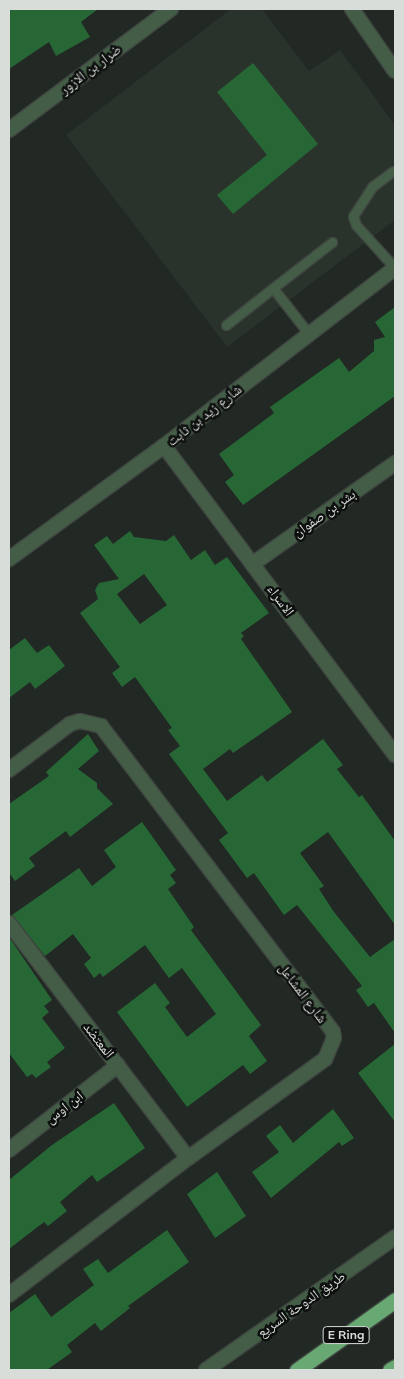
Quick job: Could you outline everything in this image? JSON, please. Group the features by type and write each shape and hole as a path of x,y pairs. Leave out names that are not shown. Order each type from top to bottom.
{"highway":[{"name":"E Ring","path":"297,1370 395,1300"},
{"path":"390,1370 395,1367"}],"street":[{"name":"ضرار بن الازور","path":"9,130 171,9"},
{"path":"352,9 395,71"},
{"name":"شارع زيد بن ثابت","path":"9,559 164,446 395,268"},
{"name":"الاسراء","path":"164,446 254,563 395,755"},
{"name":"بشر بن صفوان","path":"254,563 395,463"},
{"name":"شارع المشاعل","path":"9,770 70,724 80,721 101,726 333,1032 333,1044 325,1059 188,1158 9,1295"},
{"name":"المعتضد","path":"9,923 188,1158"},
{"name":"ابن اوس","path":"9,1150 118,1065"},
{"name":"طريق الدوحة السريع","path":"206,1370 395,1237"}],"lane":[{"path":"393,171 372,187 353,216 356,225 395,268"},
{"path":"226,325 332,242"},
{"path":"273,288 310,334"}],"shaded area":[{"path":"231,9 262,9 309,71 340,50 395,125 395,220 227,347 66,135"}],"building":[{"path":"9,9 98,9 81,22 90,37 56,56 49,42 9,69"},
{"path":"253,63 318,144 233,214 217,195 267,155 217,92"},
{"path":"395,307 395,396 243,505 225,482 234,475 219,454 274,413 270,407 339,358 349,372 374,351 374,340 385,337 375,322"},
{"path":"130,531 134,537 166,541 174,535 191,560 205,550 215,565 227,557 269,613 241,633 244,636 241,639 292,712 233,753 230,749 203,769 227,801 262,775 267,782 323,739 343,765 337,769 359,797 362,795 395,841 395,925 328,832 300,853 324,886 319,889 334,912 370,957 395,939 395,1033 374,1003 368,1007 356,990 362,986 297,905 284,915 254,873 247,878 219,840 228,833 169,754 180,746 168,730 172,728 135,677 122,687 112,673 120,667 80,613 98,599 95,590 99,583 119,579 94,545 107,536 113,544","holes":["144,574 167,605 140,624 117,594"]},
{"path":"25,638 37,653 49,645 65,666 35,689 30,682 9,698 9,650"},
{"path":"88,734 99,751 78,769 97,783 97,788 113,804 70,837 66,831 29,858 35,866 15,881 9,873 9,804 49,776 46,772"},
{"path":"142,822 176,870 170,875 176,883 168,889 194,927 191,930 261,1025 249,1036 267,1061 250,1074 243,1065 187,1107 117,1012 155,983 170,1003 165,1007 187,1037 216,1014 182,968 169,978 145,945 103,977 100,973 94,978 84,964 91,958 73,934 45,956 12,915 79,868 92,886 116,867 104,850"},
{"path":"9,937 52,1000 44,1006 49,1012 42,1018 65,1048 47,1062 51,1067 36,1078 32,1074 27,1077 9,1053"},
{"path":"395,1044 395,1122 358,1073"},
{"path":"114,1103 145,1148 97,1182 92,1175 60,1202 67,1211 48,1226 44,1222 9,1249 9,1180 52,1145"},
{"path":"333,1109 354,1138 342,1146 339,1142 271,1198 252,1172 279,1152 266,1136 280,1125 293,1143"},
{"path":"217,1172 246,1216 215,1238 187,1194"},
{"path":"167,1230 189,1262 128,1306 130,1308 101,1331 95,1323 67,1345 72,1352 47,1370 9,1370 9,1313 35,1294 51,1317 94,1285 83,1269 98,1259 108,1273"}]}
